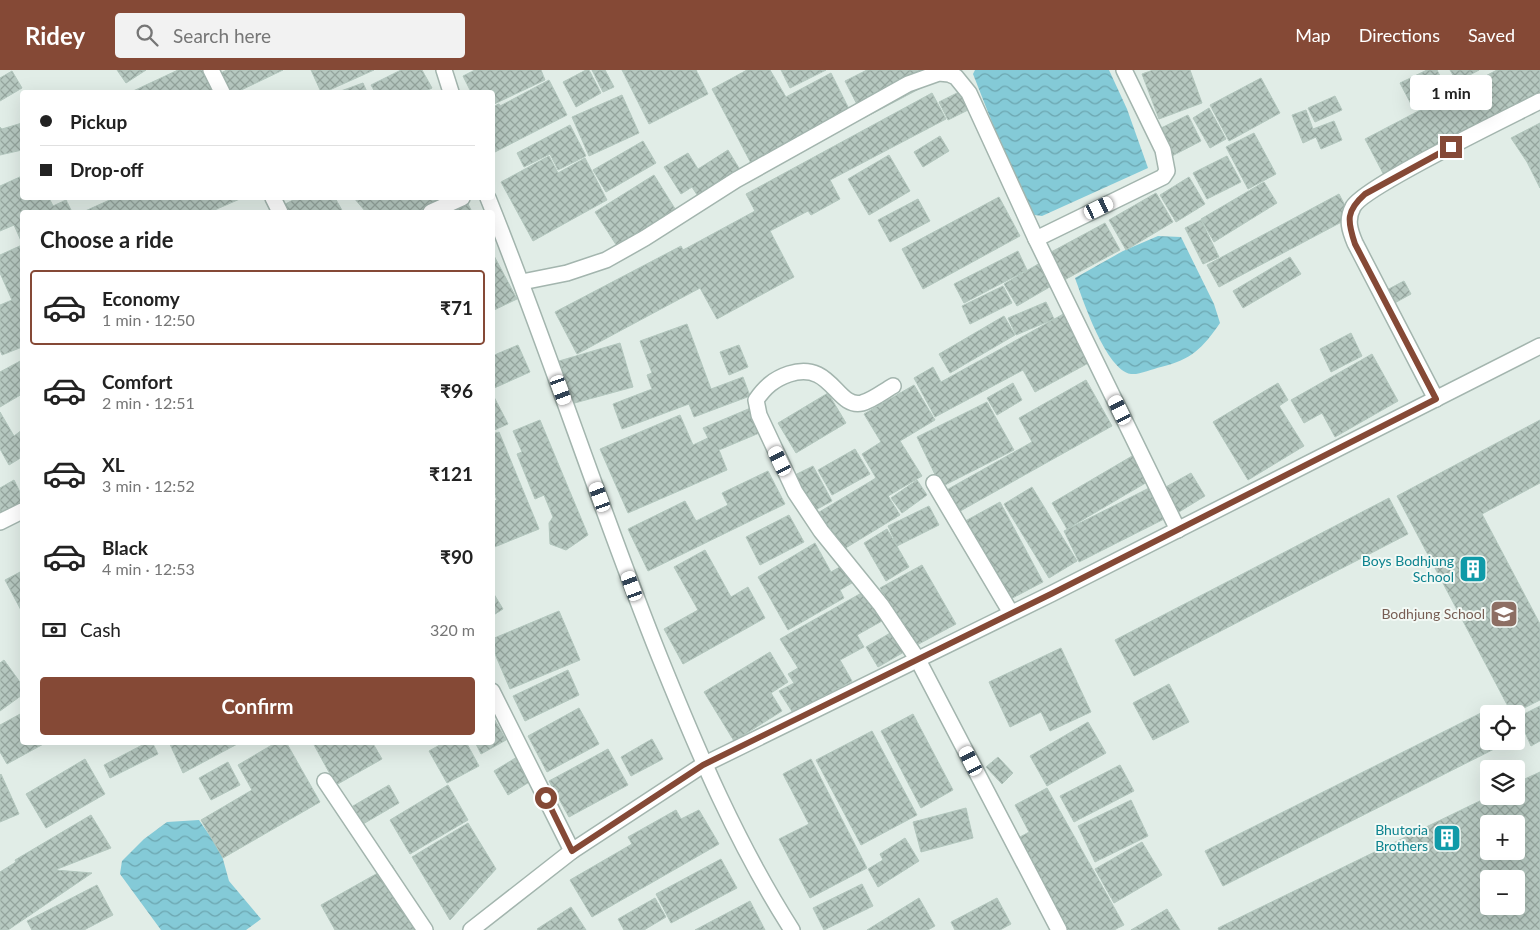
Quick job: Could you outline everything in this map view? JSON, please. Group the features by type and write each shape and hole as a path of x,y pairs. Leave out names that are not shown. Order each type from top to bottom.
{"street":[{"path":"210,70 221,90"},
{"path":"444,70 450,90"},
{"path":"1036,239 1163,177 1167,171 1163,150 1124,70"},
{"path":"522,282 567,274 606,260 751,171 908,84 939,73 956,77 969,93 1036,239 1178,530"},
{"path":"1436,399 1355,244 1349,227 1349,217 1353,205 1384,182 1540,101"},
{"path":"435,210 458,200"},
{"path":"495,215 522,282 638,604 703,765 763,885 792,930"},
{"path":"471,930 572,851 703,765 1178,530 1540,346"},
{"path":"893,386 862,403 852,402 818,373 801,370 780,377 766,387 756,400 758,415 795,492 821,531 881,605 918,660 1059,930"},
{"path":"934,483 1011,613"},
{"path":"0,522 20,512"},
{"path":"495,696 572,851"},
{"path":"325,781 424,930"}],"water":[{"path":"975,70 1109,70 1127,109 1148,168 1042,216 1028,214 973,74"},
{"path":"1158,236 1181,237 1214,304 1220,323 1208,340 1189,356 1172,364 1142,373 1131,374 1122,370 1104,348 1075,278 1123,251"},
{"path":"199,820 221,852 229,881 261,919 246,930 161,930 120,874 122,861 144,839 167,822"}],"building":[{"path":"117,70 146,70 126,83"},
{"path":"178,70 206,70 210,78 227,70 283,70 241,90 135,90"},
{"path":"311,70 374,70 329,90 320,90"},
{"path":"401,70 422,70 432,88 428,90 374,90 371,85"},
{"path":"475,70 541,70 545,80 495,104 495,90 470,90 463,76"},
{"path":"589,70 601,93 576,107 563,82"},
{"path":"592,70 605,70 614,87 603,92"},
{"path":"622,70 696,70 708,94 649,124"},
{"path":"747,70 770,70 786,97 831,73 853,117 754,169 712,89"},
{"path":"781,70 826,70 790,88"},
{"path":"867,70 955,70 864,118 845,81"},
{"path":"1153,70 1190,70 1202,103 1159,119 1142,74"},
{"path":"1427,70 1437,70 1445,86 1411,104 1400,83"},
{"path":"1450,70 1479,70 1457,82"},
{"path":"1497,70 1540,70 1540,105 1385,177 1365,139"},
{"path":"12,71 22,88 0,101 0,78"},
{"path":"1261,78 1280,113 1229,141 1210,105"},
{"path":"549,80 567,115 495,152 495,106 499,104 500,106"},
{"path":"363,83 366,90 344,90"},
{"path":"963,90 972,108 948,120 939,102"},
{"path":"932,93 946,119 830,180 840,199 811,215 808,211 770,231 794,277 717,319 700,288 577,354 555,312 681,246 683,250 755,211 746,194"},
{"path":"622,95 639,133 589,156 572,117"},
{"path":"1335,96 1342,110 1315,122 1308,108"},
{"path":"1209,108 1226,139 1210,148 1193,118"},
{"path":"1306,110 1313,129 1334,121 1342,140 1321,149 1316,137 1303,143 1292,115"},
{"path":"1188,115 1201,141 1172,156 1159,129"},
{"path":"1540,123 1540,188 1527,162 1511,138"},
{"path":"20,124 20,150 0,155 0,127 2,129"},
{"path":"570,125 586,156 558,170 550,154 524,167 517,153"},
{"path":"1254,133 1276,174 1248,189 1226,147"},
{"path":"940,136 949,151 923,167 914,152"},
{"path":"643,141 656,163 606,192 593,170"},
{"path":"728,150 745,178 703,204 692,187 681,194 664,167 688,153 698,169"},
{"path":"889,155 910,191 869,215 848,179"},
{"path":"549,156 558,173 585,158 607,200 533,241 501,182"},
{"path":"1227,156 1241,182 1207,199 1193,173"},
{"path":"654,175 682,220 624,257 595,212"},
{"path":"20,177 20,200 50,200 53,206 66,200 71,210 20,210 20,238 14,225 0,231 0,186"},
{"path":"1189,177 1205,204 1176,222 1160,195"},
{"path":"1264,182 1277,203 1214,242 1201,219"},
{"path":"1156,193 1173,222 1126,250 1109,220"},
{"path":"1339,194 1351,217 1219,287 1207,265"},
{"path":"999,197 1020,236 923,289 902,249"},
{"path":"918,199 930,221 890,242 878,220"},
{"path":"110,200 237,200 215,210 87,210"},
{"path":"293,200 336,200 342,210 274,210"},
{"path":"356,200 453,200 429,210 364,210"},
{"path":"467,202 471,210 451,210"},
{"path":"1201,220 1219,257 1203,264 1185,228"},
{"path":"1105,223 1120,250 1055,285 1040,258"},
{"path":"20,246 20,348 2,355 0,350 0,305 12,300 0,273 0,255"},
{"path":"1018,251 1027,270 964,303 954,284"},
{"path":"1290,257 1301,274 1243,308 1233,291"},
{"path":"495,258 517,299 495,310"},
{"path":"1040,263 1053,285 1017,306 1004,284"},
{"path":"1404,281 1411,294 1391,305 1383,292"},
{"path":"1003,286 1012,303 970,324 962,306"},
{"path":"1046,302 1054,319 1016,335 1008,318"},
{"path":"1067,312 1094,360 1035,392 1023,370 935,417 914,378 933,367 941,382"},
{"path":"1004,316 1015,335 950,373 939,354"},
{"path":"687,324 711,389 743,377 750,396 694,417 689,404 622,429 613,404 652,389 647,375 652,373 640,341"},
{"path":"1351,333 1362,356 1331,372 1320,349"},
{"path":"620,343 633,387 571,404 559,361"},
{"path":"518,345 530,372 495,388 495,355"},
{"path":"739,345 748,367 729,375 720,352"},
{"path":"1372,354 1398,401 1335,437 1322,413 1304,423 1291,400"},
{"path":"20,361 20,395 0,407 0,372"},
{"path":"1086,380 1112,426 955,514 943,492 1032,442 1019,418"},
{"path":"1013,383 1022,400 997,415 987,398"},
{"path":"1278,383 1288,400 1279,406 1304,446 1248,480 1213,422"},
{"path":"914,385 935,420 900,441 922,476 888,496 900,515 839,552 816,514 876,478 862,454 881,442 864,414"},
{"path":"828,393 846,423 796,453 778,423"},
{"path":"495,399 508,424 495,430"},
{"path":"987,402 1014,450 941,487 917,437"},
{"path":"753,407 764,431 719,450 727,470 628,513 600,449 680,415 693,445 708,438 703,428"},
{"path":"0,412 14,436 20,432 20,458 9,465 0,449"},
{"path":"540,420 588,535 566,550 550,544 549,523 553,517 544,495 535,499 517,454 522,452 513,431"},
{"name":"Boys Bodhjung School","path":"1540,420 1540,483 1482,514 1540,624 1540,700 1525,708 1525,705 1507,705 1397,496"},
{"path":"499,432 539,529 495,547 495,501 497,500 495,495 495,433"},
{"path":"855,449 870,474 832,495 818,470"},
{"path":"1139,452 1154,478 1067,529 1052,503"},
{"path":"813,466 832,501 810,513 791,477"},
{"path":"768,471 785,504 648,571 628,529 685,501 696,521 728,505 722,493"},
{"path":"1191,473 1205,496 1179,512 1164,488"},
{"path":"14,480 20,492 20,505 0,516 0,488"},
{"path":"917,480 927,495 902,513 891,498"},
{"path":"1155,485 1170,516 1079,562 1064,531"},
{"path":"1032,487 1077,561 1049,578 1004,504"},
{"path":"1389,498 1408,534 1134,676 1115,640"},
{"path":"1000,502 1043,582 1001,604 958,525"},
{"path":"929,506 939,525 897,546 888,526"},
{"path":"789,515 804,542 760,565 746,537"},
{"path":"887,529 909,567 886,581 864,543"},
{"path":"815,543 831,572 847,563 857,580 840,590 844,598 788,630 758,577"},
{"path":"705,550 731,597 748,587 765,618 683,664 664,629 698,610 674,567"},
{"path":"922,565 956,624 915,646 880,588"},
{"path":"20,572 20,608 5,580"},
{"path":"865,591 882,621 857,635 864,647 840,660 852,681 793,713 779,691 794,683 788,674 798,668 780,639"},
{"path":"495,596 503,609 495,614"},
{"path":"559,611 580,660 510,689 495,654 495,638"},
{"path":"892,632 904,652 878,667 866,647"},
{"path":"1061,648 1091,712 1050,731 1041,712 1010,727 989,682"},
{"path":"770,652 788,682 771,693 782,711 734,741 704,692"},
{"path":"4,660 20,682 20,696 0,711 0,663"},
{"path":"568,670 579,695 525,721 513,696"},
{"path":"1169,684 1189,722 1153,740 1133,703"},
{"path":"1540,706 1540,741 1531,746 1525,733 1525,714"},
{"path":"579,708 599,744 547,772 528,736"},
{"path":"20,714 20,745 42,745 7,764 0,752 0,725"},
{"path":"913,714 953,790 921,808 881,731"},
{"path":"1480,714 1480,750 1492,750 1223,886 1205,851"},
{"path":"495,720 506,740 481,754 476,745 495,745"},
{"path":"1088,722 1106,753 1047,786 1030,756"},
{"path":"872,731 917,815 861,845 816,760"},
{"path":"652,739 663,759 631,776 621,757"},
{"path":"142,745 154,745 158,754 110,778 104,765"},
{"path":"170,745 235,745 183,773"},
{"path":"272,745 288,745 320,802 223,858 201,820 252,790 238,765"},
{"path":"314,745 374,745 382,759 336,785"},
{"path":"440,745 468,745 479,766 447,783 429,751"},
{"path":"608,749 628,785 569,817 549,781"},
{"path":"522,754 536,778 508,795 494,771"},
{"path":"998,757 1013,773 1002,784 986,767"},
{"path":"85,759 105,794 46,828 26,794"},
{"path":"811,759 867,868 810,898 779,839 809,824 783,774"},
{"path":"228,762 240,785 211,800 199,778"},
{"path":"1120,765 1134,791 1074,822 1060,796"},
{"name":"Bhutoria Brothers","path":"1540,772 1540,930 1219,930 1218,928 1480,801 1480,805 1525,805 1525,779"},
{"path":"0,775 19,814 0,822"},
{"path":"389,785 399,803 363,824 353,806"},
{"path":"448,785 468,820 410,854 390,820"},
{"path":"1047,788 1124,925 1114,930 1060,930 1011,842 1029,832 1015,805"},
{"path":"1131,800 1148,836 1095,862 1078,826"},
{"path":"966,808 973,838 921,852 913,822"},
{"path":"676,810 681,819 699,810 719,844 592,917 570,880 632,844 628,837"},
{"path":"91,815 111,848 55,870 92,873 8,930 0,930 0,872 16,862 15,860"},
{"path":"468,823 496,869 450,920 412,857"},
{"path":"905,838 919,861 878,887 868,869 883,860 880,854"},
{"path":"1142,842 1162,875 1114,903 1095,869"},
{"path":"721,859 737,888 671,923 656,894"},
{"path":"392,865 428,930 335,930 321,905"},
{"path":"862,884 873,906 824,930 813,908"},
{"path":"97,885 113,915 84,930 32,930 27,921"},
{"path":"655,898 666,917 644,930 624,930 618,919"},
{"path":"919,898 935,926 928,930 867,930"},
{"path":"997,898 1011,924 1000,930 955,930 951,922"},
{"path":"750,901 765,930 695,930"},
{"path":"571,907 586,930 537,929"},
{"path":"1167,909 1180,930 1131,930"}],"place":[{"name":"Boys Bodhjung School","path":"1473,569"},
{"name":"Bodhjung School","path":"1504,614"},
{"name":"Bhutoria Brothers","path":"1447,838"}],"route":[{"path":"546,798 572,851 703,765 1051,594 1436,399 1355,244 1349,227 1349,217 1353,205 1365,194 1451,147"}]}
